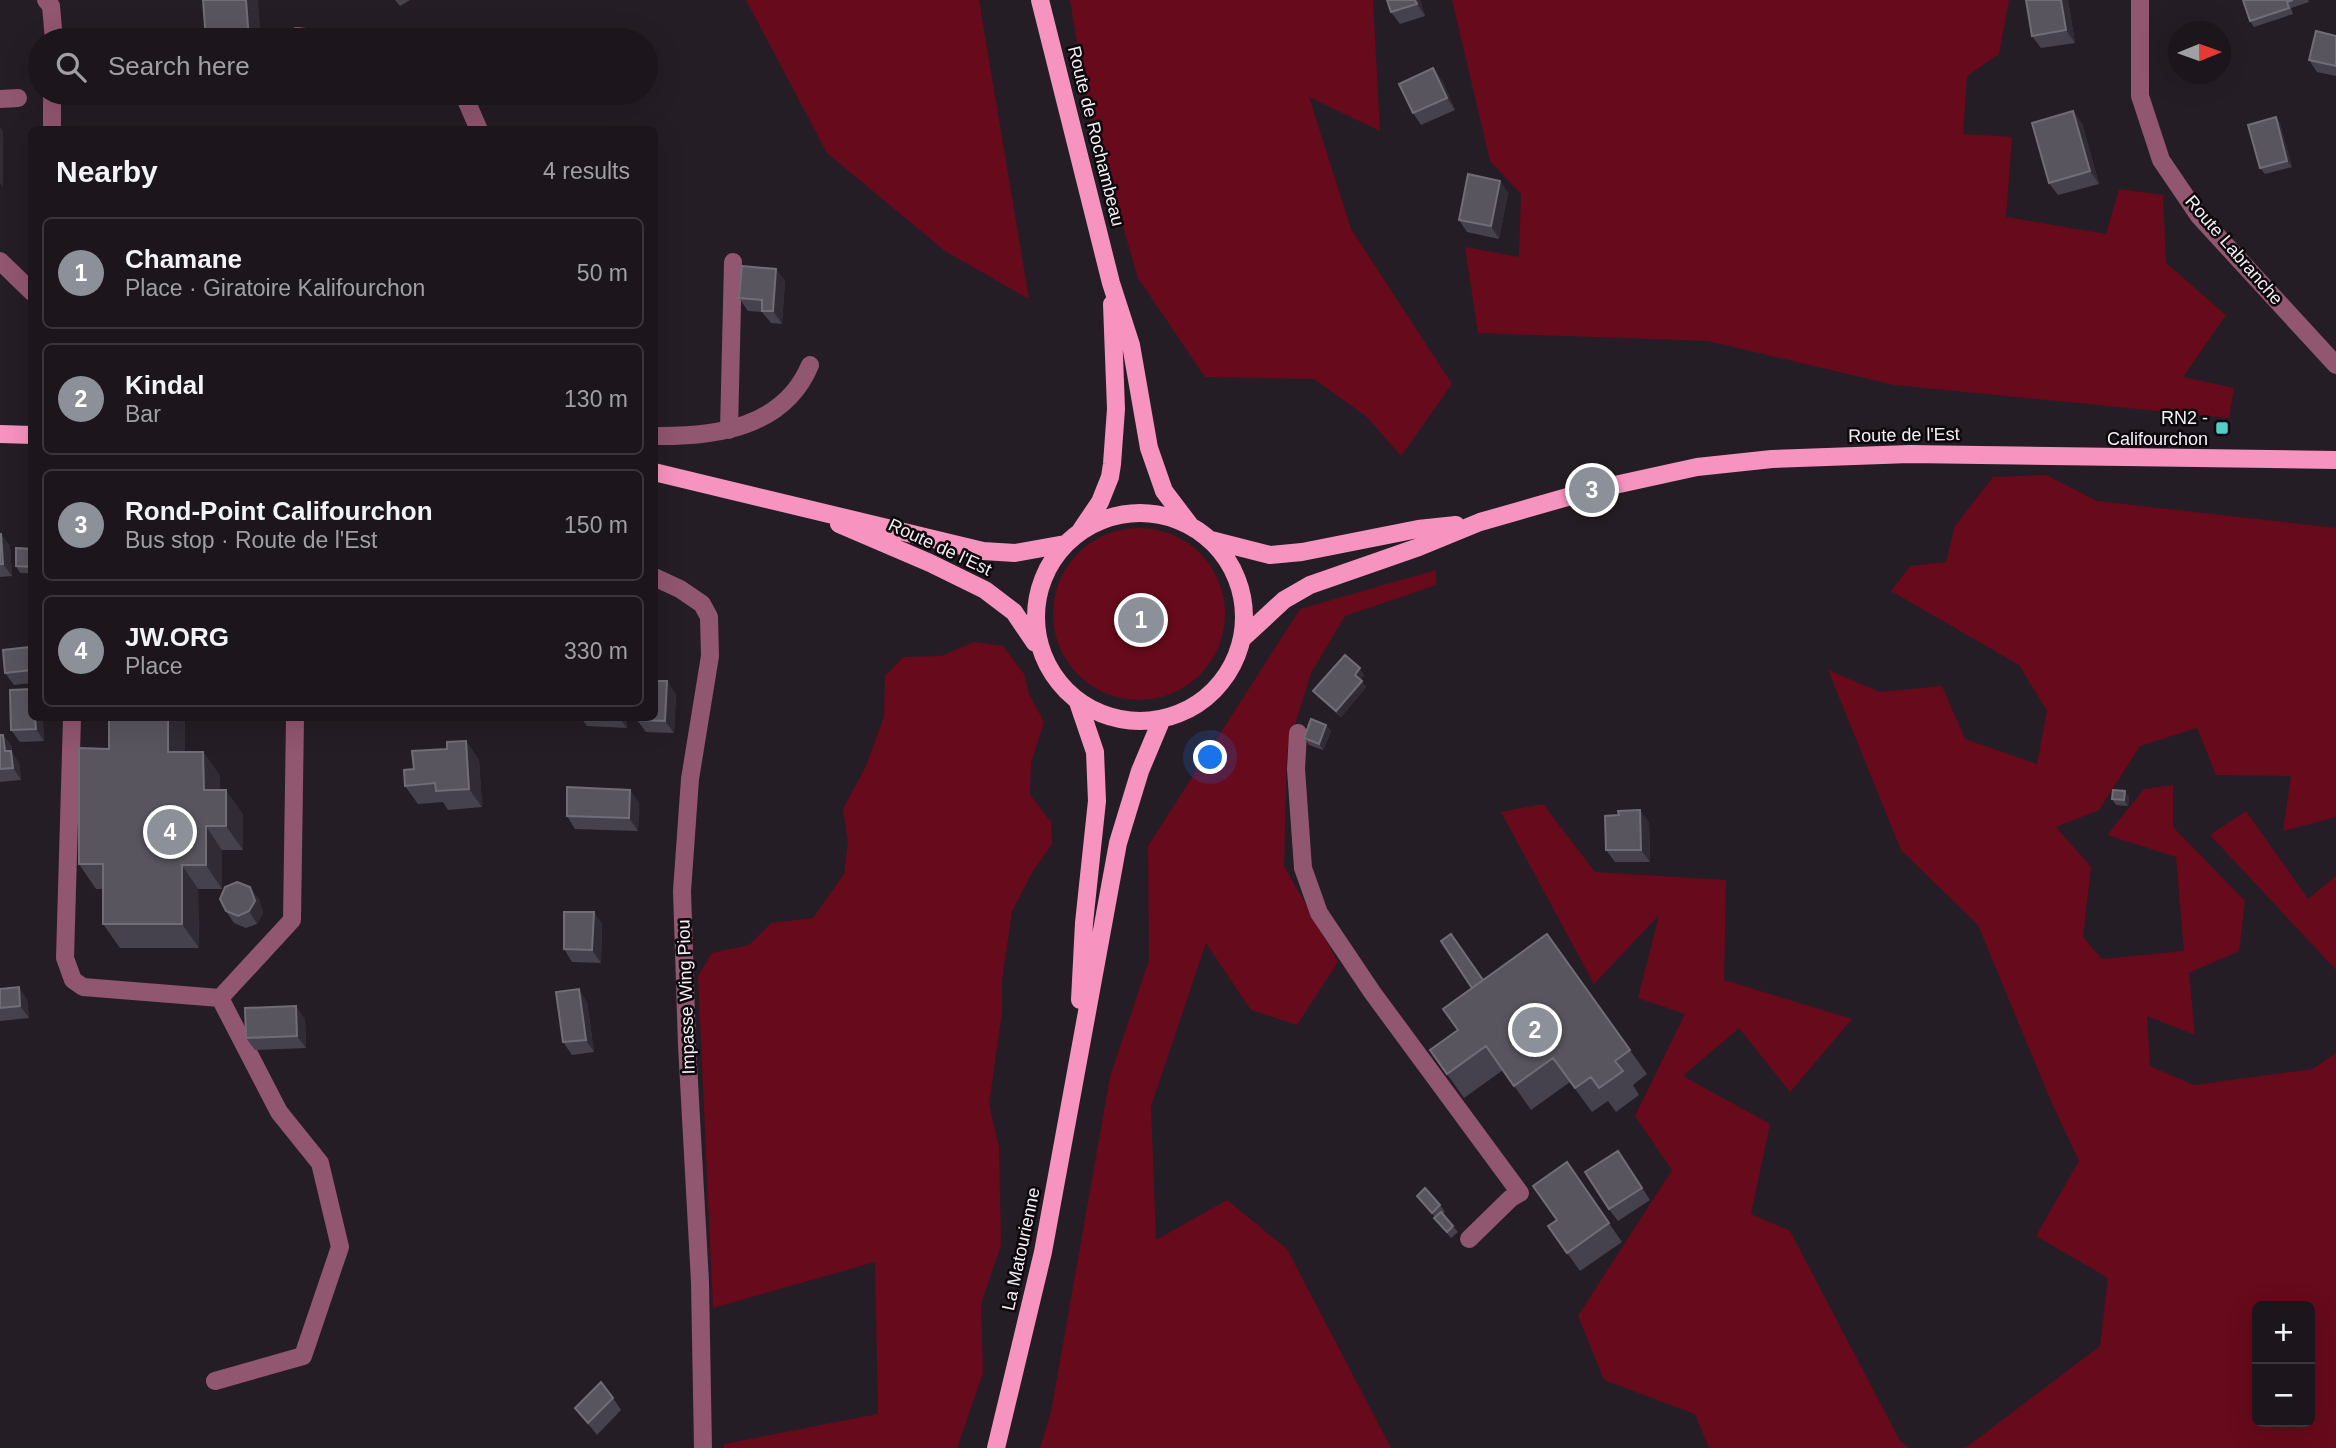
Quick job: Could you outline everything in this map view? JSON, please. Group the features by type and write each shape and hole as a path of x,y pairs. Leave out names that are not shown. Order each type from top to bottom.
{"main road":[{"name":"Route de Rochambeau","path":"1040,0 1111,283 1131,345 1156,474 1164,491 1189,524"},
{"name":"Route de Rochambeau","path":"1080,531 1100,502 1112,464 1116,409 1111,283"},
{"path":"0,434 28,435"},
{"name":"Route de l'Est","path":"1243,638 1284,600 1310,585 1419,547 1480,522 1647,477 1697,467 1772,459 1910,454 2336,460"},
{"name":"Route de l'Est","path":"658,473 984,551 1015,553 1065,544"},
{"name":"Route de l'Est","path":"800,508 930,563 985,590 1014,612 1041,652"},
{"path":"1134,512 1162,514 1189,524 1211,540 1233,569 1244,603 1243,638 1232,667 1214,692 1189,710 1161,721 1132,723 1104,716 1078,702 1056,680 1041,652 1035,624 1038,595 1048,567 1065,544 1080,531 1105,518 1134,512"},
{"name":"Route de l'Est","path":"1211,540 1270,555 1302,552 1418,529 1480,522"},
{"name":"La Matourienne","path":"1078,702 1095,752 1097,801 1084,923 1078,1056"},
{"name":"La Matourienne","path":"996,1448 1043,1252 1118,843 1140,771 1161,721"}],"street":[{"path":"46,0 51,6 53,28"},
{"name":"Route Labranche","path":"2140,0 2140,96 2161,160 2199,216 2336,365"},
{"path":"52,105 52,126"},
{"path":"468,105 477,126"},
{"path":"0,261 28,288"},
{"path":"729,430 733,262"},
{"path":"658,436 703,436 757,419 789,400 803,383 810,365"},
{"name":"Impasse Wing Piou","path":"658,579 680,589 702,604 709,617 710,656 690,779 682,891 700,1282 703,1448"},
{"path":"72,721 65,958 73,980 83,987 220,998"},
{"path":"220,998 292,920 296,721"},
{"path":"1298,733 1296,769 1303,868 1319,912 1372,992 1520,1192 1469,1239"},
{"path":"215,1381 303,1356 340,1247 320,1163 279,1112 220,998"}],"shaded area":[{"path":"746,0 979,0 1029,299 945,251 827,153"},
{"path":"1070,0 1373,0 1380,131 1309,97 1351,229 1452,384 1401,456 1367,417 1314,379 1205,377 1138,278 1088,108"},
{"path":"1452,0 2009,0 1999,54 1967,76 1963,134 2012,137 2006,217 2106,234 2119,189 2163,195 2166,263 2226,315 2183,377 2234,388 2229,418 1894,385 1708,341 1478,333 1465,247 1519,257 1521,194 1490,161"},
{"path":"2046,475 2097,501 2336,528 2336,817 2283,831 2291,776 2216,775 2197,728 2140,746 2099,810 2056,827 2091,867 2083,937 2102,959 2184,951 2176,857 2107,835 2144,789 2173,785 2173,827 2245,901 2239,951 2189,973 2195,1035 2147,1016 2150,1066 2194,1085 2313,1069 2336,1053 2336,1448 1961,1448 1968,1446 2100,1346 2108,1278 2036,1236 2079,1161 2050,1099 1978,925 1901,850 1828,670 1880,692 1942,686 1965,739 2037,764 2047,711 2019,665 1891,591 1910,566 1946,562 1955,526 1993,477"},
{"path":"1139,528 1172,534 1200,553 1219,581 1225,614 1219,647 1200,675 1172,694 1139,700 1106,694 1078,675 1059,647 1053,614 1059,581 1078,553 1106,534"},
{"path":"1436,570 1436,585 1345,616 1311,673 1287,750 1284,866 1338,962 1297,1025 1251,1010 1206,943 1151,1106 1156,1240 1227,1200 1287,1249 1391,1448 1040,1448 1051,1412 1110,1077 1149,960 1148,846 1300,609"},
{"path":"974,642 1003,646 1024,674 1029,694 1044,722 1031,763 1030,795 1051,822 1052,844 1033,871 1012,911 1002,980 1002,1012 989,1104 999,1148 1001,1245 981,1304 983,1373 957,1448 724,1448 724,1444 878,1414 875,1262 713,1308 698,976 712,953 749,945 771,923 813,918 844,874 848,842 843,809 865,768 884,717 885,676 903,657 941,656"},
{"path":"1543,804 1595,872 1726,880 1724,980 1852,1019 1790,1092 1739,1028 1683,1076 1770,1124 1751,1214 1790,1231 1900,1441 1909,1448 1709,1448 1695,1414 1604,1380 1578,1316 1672,1170 1635,1116 1685,1014 1638,998 1659,915 1594,984 1501,812"},
{"path":"2246,811 2308,899 2336,876 2336,970 2210,835"}],"building":[{"path":"203,0 246,0 248,28 205,28"},
{"path":"1387,0 1415,0 1417,4 1391,12"},
{"path":"2026,0 2061,0 2066,30 2032,36"},
{"path":"2243,0 2293,0 2287,2 2289,8 2250,21"},
{"path":"2316,31 2336,36 2336,66 2309,60"},
{"path":"1433,68 1447,98 1413,113 1399,84"},
{"path":"2073,111 2090,171 2049,183 2032,123"},
{"path":"2276,117 2287,161 2260,168 2248,125"},
{"path":"1468,174 1500,181 1491,226 1459,220"},
{"path":"742,266 776,269 773,311 762,311 762,300 739,298"},
{"path":"1,534 3,564 0,564"},
{"path":"16,548 28,549 28,567 16,566"},
{"path":"28,647 28,670 5,673 3,650"},
{"path":"1345,655 1360,668 1355,675 1362,681 1336,711 1313,691"},
{"path":"658,681 667,681 665,721 658,721"},
{"path":"28,689 28,721 35,721 36,729 11,730 10,690"},
{"path":"1311,719 1326,725 1319,744 1304,738"},
{"path":"109,721 168,721 168,752 203,752 204,790 226,790 226,826 206,826 206,865 182,865 182,924 103,924 103,864 79,864 79,748 109,749"},
{"path":"0,735 3,735 5,751 11,751 13,768 0,769"},
{"path":"466,741 469,789 436,791 435,783 405,786 404,770 414,769 412,751 447,749 447,742"},
{"path":"567,787 630,790 629,818 567,816"},
{"path":"2113,790 2125,791 2124,800 2112,799"},
{"path":"1640,810 1641,850 1606,850 1605,816 1619,815 1618,811"},
{"path":"237,882 250,887 255,901 249,911 238,916 226,911 220,899 225,887"},
{"path":"564,912 594,912 592,950 564,949"},
{"path":"1451,934 1483,980 1472,988 1441,941"},
{"path":"1547,934 1630,1050 1615,1061 1623,1071 1599,1088 1591,1077 1575,1088 1553,1058 1514,1086 1486,1046 1447,1074 1430,1050 1458,1030 1443,1009"},
{"path":"19,987 20,1006 0,1008 0,989"},
{"path":"579,989 586,1040 563,1042 556,992"},
{"path":"296,1006 297,1036 246,1038 245,1008"},
{"path":"1618,1151 1642,1188 1609,1209 1585,1172"},
{"path":"1567,1162 1609,1223 1567,1253 1548,1226 1557,1220 1533,1186"},
{"path":"1425,1188 1440,1205 1432,1213 1417,1196"},
{"path":"1441,1212 1453,1226 1447,1232 1434,1218"},
{"path":"601,1382 613,1398 588,1423 575,1408"}],"place":[{"name":"RN2 - Califourchon","path":"2222,428"},
{"name":"Rond-Point Califourchon","path":"1592,490"},
{"name":"Chamane","path":"1141,620"},
{"name":"JW.ORG","path":"170,832"},
{"name":"Kindal","path":"1535,1030"}]}
